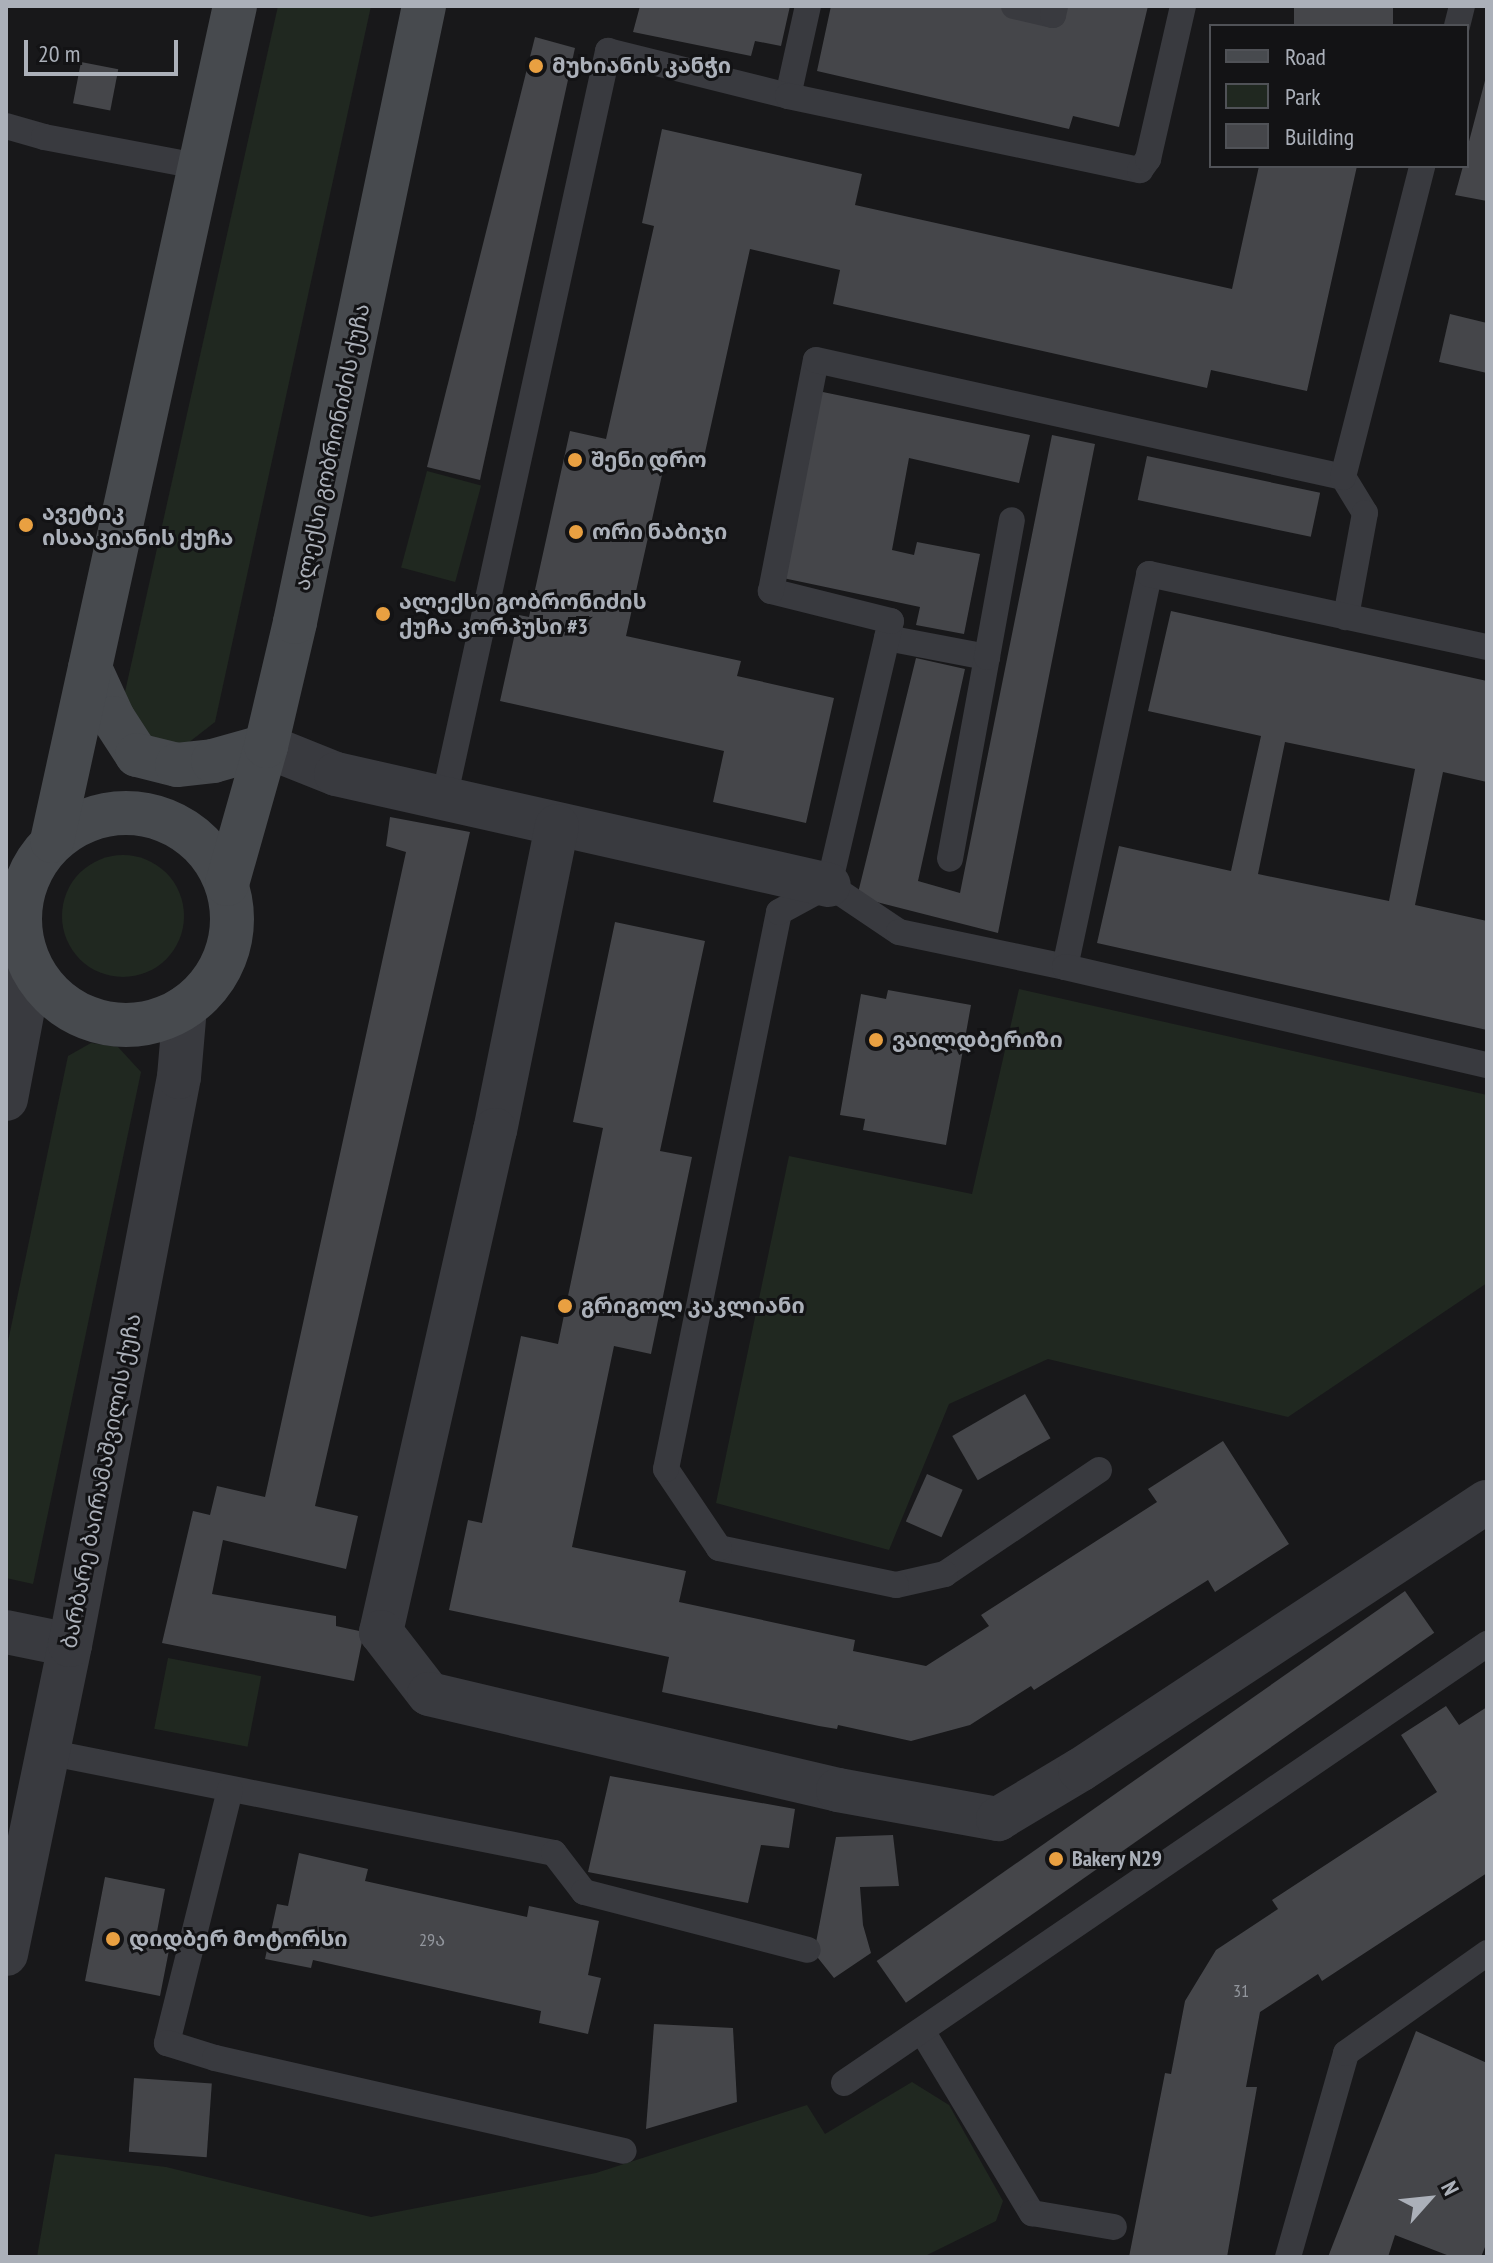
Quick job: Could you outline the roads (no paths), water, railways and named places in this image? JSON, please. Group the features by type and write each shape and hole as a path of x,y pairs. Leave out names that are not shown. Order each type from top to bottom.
{"main road":[{"path":"34,849 88,819 129,812 171,822 205,847 227,884 231,925 223,964 207,987 185,1007 153,1021 117,1025 83,1016 52,996 21,956 20,901 34,849 90,668 235,6"},
{"name":"ალექსი გობრონიძის ქუჩა","path":"227,884 266,746 295,622 417,11"},
{"path":"90,668 113,718 137,755 177,765 213,761 266,746"}],"street":[{"path":"266,746 336,774 829,885"},
{"path":"557,826 495,1130 381,1632 429,1694 838,1790 998,1819 1080,1770 1487,1502"},
{"path":"6,1099 21,956"},
{"name":"ბარბარე ბაირამაშვილის ქუჩა","path":"6,1954 70,1645 179,1077 185,1007"},
{"path":"6,1632 70,1645"}],"lane":[{"path":"788,96 808,6"},
{"path":"1014,6 1053,15 1055,6"},
{"path":"444,799 608,51 788,96 1140,170 1148,159 1183,6"},
{"path":"6,126 44,137 198,166"},
{"path":"1346,617 1365,513 1343,477 1421,168"},
{"path":"1099,1470 945,1574 896,1585 719,1548 666,1469 779,912 829,885 891,621 771,591 816,360 1343,477"},
{"path":"950,859 1012,520"},
{"path":"1065,967 1149,574 1487,647"},
{"path":"887,638 987,657"},
{"path":"829,885 899,932 1065,967 1487,1065"},
{"path":"844,2083 1487,1644"},
{"path":"47,1752 554,1853 584,1892 808,1950"},
{"path":"230,1790 167,2043 215,2058 624,2151"},
{"path":"1288,2257 1346,2053 1487,1953"},
{"path":"922,2031 1032,2213 1114,2227"}],"place":[{"name":"მუხიანის კანჭი","path":"536,66"},
{"name":"შენი დრო","path":"575,460"},
{"name":"ავეტიკ ისააკიანის ქუჩა","path":"26,525"},
{"name":"ორი ნაბიჯი","path":"576,532"},
{"name":"ალექსი გობრონიძის ქუჩა კორპუსი #3","path":"383,614"},
{"name":"ვაილდბერიზი","path":"876,1040"},
{"name":"გრიგოლ კაკლიანი","path":"565,1306"},
{"name":"Bakery N29","path":"1056,1859"},
{"name":"დიდბერ მოტორსი","path":"113,1939"}]}
